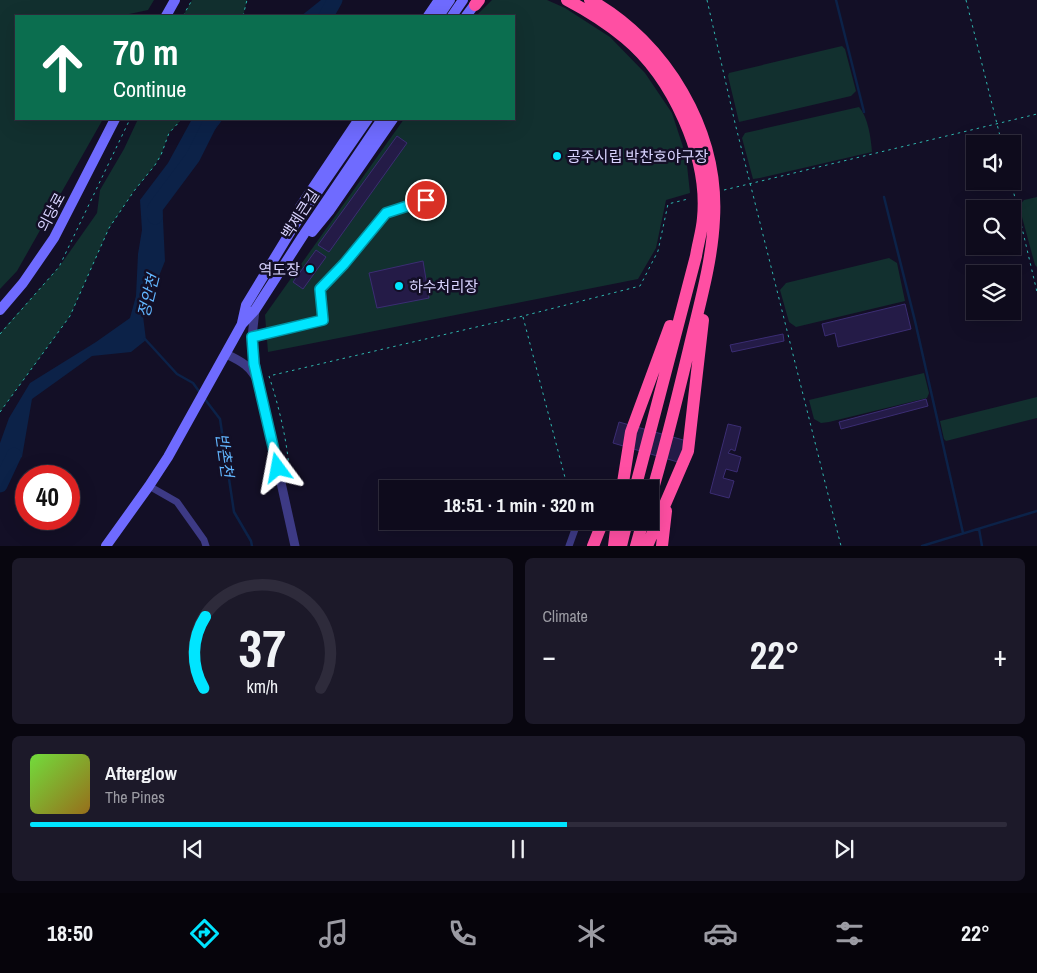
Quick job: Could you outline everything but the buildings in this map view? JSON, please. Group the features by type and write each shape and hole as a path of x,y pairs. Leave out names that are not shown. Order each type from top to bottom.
{"highway":[{"path":"567,0 599,18 626,39 645,58 662,80 680,110 695,151 702,189 703,218 696,256 637,480"},
{"path":"590,0 605,8 640,37 671,74 690,105 700,129 708,157 713,188 714,218 688,451 647,546"},
{"path":"623,480 631,432 696,256"},
{"path":"656,480 666,444 710,260"},
{"path":"662,546 668,497"},
{"path":"593,546 599,530"},
{"path":"614,546 616,530"},
{"path":"622,546 625,530"},
{"path":"636,546 640,530"}],"main road":[{"path":"167,15 175,0"},
{"path":"429,15 439,0"},
{"path":"440,15 450,0"},
{"path":"453,15 474,1"},
{"path":"467,15 474,1"},
{"name":"의당로","path":"0,310 40,260 54,238 114,120"},
{"path":"278,252 295,215 315,182 358,120"},
{"name":"백제큰길","path":"242,324 246,305 278,252 367,120"},
{"name":"백제큰길","path":"149,486 168,457 242,324 255,310 381,120"},
{"path":"290,257 330,210 392,120"},
{"path":"106,546 149,486"}],"street":[{"path":"252,337 323,320 320,289 344,264 386,213 426,200"},
{"path":"255,310 252,337 254,364 295,546"},
{"path":"226,354 245,364 253,373 258,383"},
{"path":"149,486 177,502 204,540 206,546"},
{"path":"569,546 575,530"}],"path":[{"path":"184,15 192,0"},
{"path":"243,15 247,0"},
{"path":"706,0 841,546"},
{"path":"966,0 1000,135"},
{"path":"724,190 1037,114"},
{"path":"0,334 59,267 130,120"},
{"path":"0,412 70,316 109,228 160,155 169,133 181,120"},
{"path":"1013,190 1037,292"},
{"path":"290,484 289,458 279,408 269,376 523,316 640,286 658,252 668,204 688,199"},
{"path":"523,316 566,480"}],"green space":[{"path":"0,0 154,0 148,10 125,15 15,15 15,120 102,120 17,271 0,289"},
{"path":"192,0 247,0 243,15 184,15"},
{"path":"492,0 547,0 565,8 610,37 645,73 672,113 686,156 690,193 666,200 656,248 638,279 268,352 265,315 403,120 515,120 515,15 477,15"},
{"path":"842,46 845,49 856,91 851,96 739,122 728,76 729,73"},
{"path":"859,107 867,122 872,152 753,179 742,138 745,133"},
{"path":"138,120 181,120 169,133 155,165 134,191 109,228 70,316 0,412 0,333 59,267 97,213 100,190 124,149"},
{"path":"1037,197 1037,267 1021,213 1021,204 1024,200"},
{"path":"889,258 897,263 905,301 796,327 789,322 780,290 786,283"},
{"path":"924,373 929,393 927,398 829,422 821,423 814,419 809,400"},
{"path":"1037,397 1037,418 946,441 944,439 940,421"}],"water":[{"path":"321,0 335,0 327,15 302,15"},
{"path":"191,120 222,120 162,199 165,261 143,316 146,340 131,352 92,356 32,399 22,457 10,466 0,485 0,443 9,418 30,383 96,342 130,318 136,296 138,254 142,230 140,200 168,163"}],"waterway":[{"name":"정안천","path":"327,15 335,0"},
{"path":"836,0 864,112"},
{"name":"정안천","path":"155,217 155,208 193,157 212,120"},
{"path":"884,197 915,321 963,533"},
{"name":"반촌천","path":"145,339 177,374 193,383 201,394"},
{"name":"반촌천","path":"204,398 220,419 234,512 252,546"},
{"name":"정안천","path":"0,485 14,455"},
{"path":"922,546 1037,511"},
{"path":"979,529 982,546"}],"place":[{"name":"공주시립 박찬호야구장","path":"557,156"},
{"name":"역도장","path":"310,269"},
{"name":"하수처리장","path":"399,286"}],"route":[{"path":"278,468 254,364 252,337 323,320 320,289 344,264 386,213 426,200"}]}
